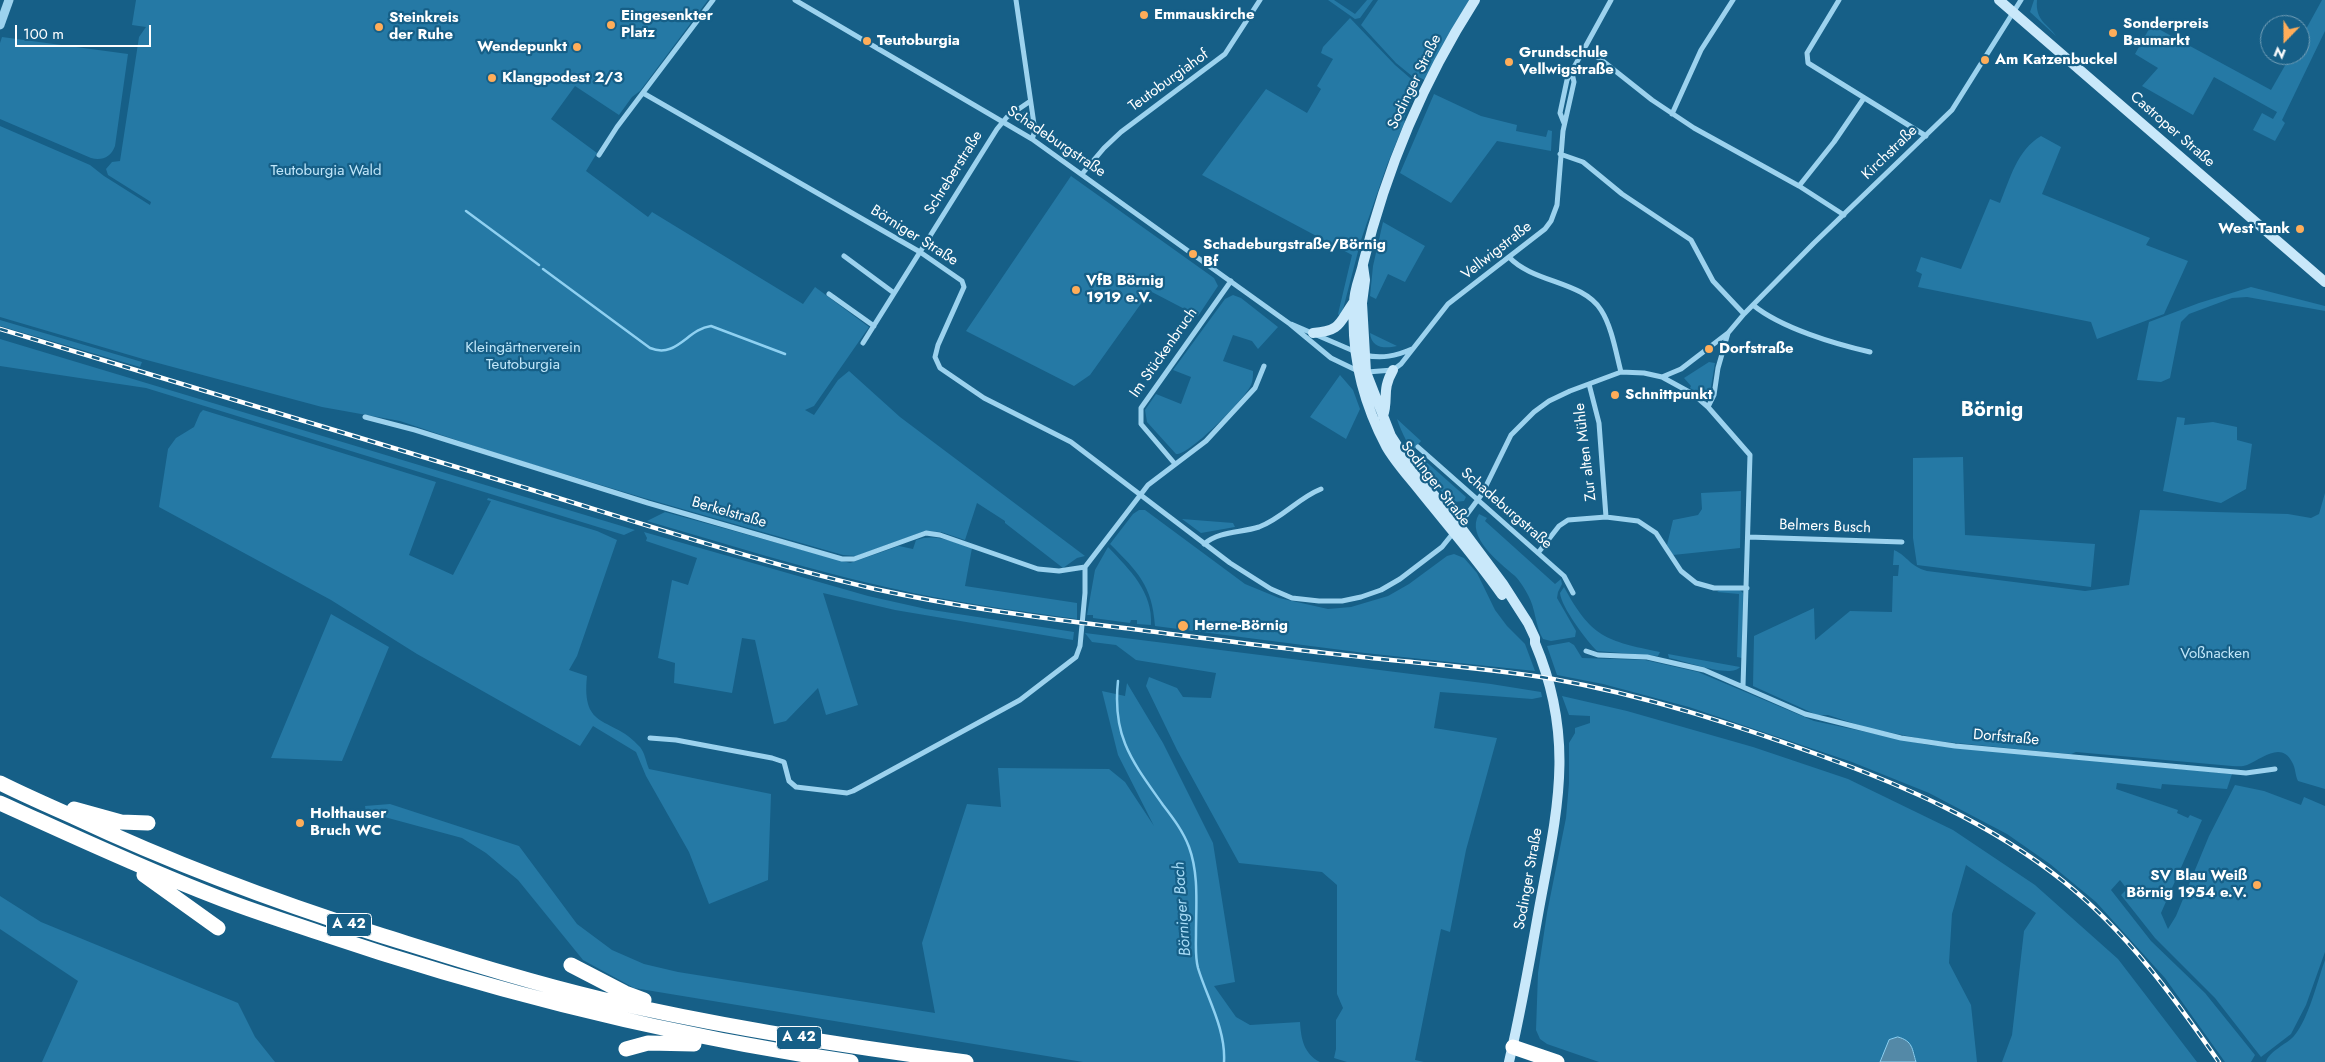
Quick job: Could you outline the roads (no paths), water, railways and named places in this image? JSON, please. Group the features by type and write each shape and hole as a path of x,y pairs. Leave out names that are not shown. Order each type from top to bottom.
{"highway":[{"path":"4,785 121,822 148,822"},
{"name":"A 42","path":"4,785 159,856 310,913 518,978 599,999 704,1021 808,1040 966,1062"},
{"name":"A 42","path":"0,803 214,896 454,977 599,1015 781,1051 851,1062"},
{"path":"105,850 149,878 218,928"},
{"path":"571,965 641,1000 676,1008 704,1021"},
{"path":"626,1049 648,1043 685,1042 749,1053 781,1051"},
{"path":"1511,1055 1557,1062"}],"main road":[{"name":"Sodinger Straße","path":"1456,529 1387,448 1371,414 1362,372 1354,302 1357,278 1363,266 1377,208 1406,133 1442,57 1475,0"},
{"name":"Castroper Straße","path":"1999,0 2325,282"},
{"name":"Sodinger Straße","path":"1360,353 1365,280 1363,266"},
{"path":"1313,334 1338,326 1354,302"},
{"path":"1383,417 1385,410 1384,389 1393,370"},
{"name":"Sodinger Straße","path":"1362,372 1398,451 1528,623 1535,638 1535,644 1552,695 1560,744 1560,783 1526,983 1511,1055"}],"street":[{"path":"0,25 9,0"},
{"path":"599,155 713,0"},
{"name":"Schadeburgstraße","path":"795,0 1032,139 1290,324 1331,358 1362,372"},
{"path":"1016,0 1034,131 1032,139"},
{"name":"Teutoburgiahof","path":"1082,174 1104,148 1121,132 1225,54 1260,0"},
{"name":"Vellwigstraße","path":"1393,370 1408,358 1412,349 1448,304 1545,229 1551,221 1556,205 1564,123 1560,108 1567,80 1611,0"},
{"path":"1672,114 1701,50 1733,0"},
{"path":"1839,0 1807,53 1806,58 1812,66 1926,136"},
{"name":"Kirchstraße","path":"1662,378 1682,369 1728,333 1753,305 1926,136 1962,98 2021,0"},
{"path":"1583,49 1600,58 1672,114 1799,186 1844,215"},
{"name":"Börniger Straße","path":"643,93 920,252 962,282 964,287 938,345 935,357 940,368 984,398 1071,442 1139,496"},
{"path":"1799,186 1834,142 1864,98"},
{"name":"Schreberstraße","path":"863,343 1003,121 1029,102"},
{"path":"1560,154 1583,162 1622,194 1692,240 1713,281 1744,314"},
{"path":"844,256 894,293"},
{"path":"1509,257 1524,270 1578,292 1597,304 1605,317 1621,372"},
{"name":"Im Stückenbruch","path":"1175,464 1141,424 1140,408 1231,281"},
{"path":"829,294 874,326"},
{"path":"1753,305 1761,312 1789,327 1870,352"},
{"name":"Schadeburgstraße","path":"1290,324 1360,353"},
{"name":"Kirchstraße","path":"1708,407 1714,395 1718,368 1728,333"},
{"path":"1360,353 1387,357 1412,349"},
{"path":"650,738 676,740 772,758 784,762 789,781 796,788 847,793 1020,700 1076,657 1080,646 1085,593 1085,567 1148,485 1206,441 1250,393 1259,379 1264,366"},
{"path":"1362,372 1393,370"},
{"path":"1139,496 1251,578 1292,598 1319,602 1342,601 1381,590 1400,580 1442,547 1478,500 1504,447 1520,426 1549,401 1621,372 1644,373 1662,378 1693,394 1708,407 1750,455 1743,686"},
{"name":"Zur alten Mühle","path":"1590,384 1598,424 1606,517"},
{"name":"Berkelstraße","path":"365,417 415,430 648,503 842,559 854,559 926,533 940,534 1047,571 1085,567"},
{"name":"Schadeburgstraße","path":"1418,447 1564,576 1573,593"},
{"path":"1204,544 1218,535 1258,527 1294,507 1307,494 1321,489"},
{"path":"1538,553 1563,522 1576,518 1606,517 1645,524 1656,533 1681,571 1696,583 1714,588 1747,588"},
{"name":"Belmers Busch","path":"1748,537 1902,542"},
{"name":"Dorfstraße","path":"1586,651 1598,656 1647,657 1704,670 1805,714 1921,742 2246,773 2275,769"}],"waterway":[{"path":"466,211 539,265"},
{"path":"543,269 650,348 668,350 695,332 711,326 785,354"},
{"name":"Börniger Bach","path":"1118,681 1118,718 1127,748 1142,775 1181,830 1192,857 1196,890 1197,964 1219,1026 1224,1050 1224,1062"}],"railway":[{"path":"0,329 701,542 875,589 968,607 1062,620 1332,654 1529,675 1620,693 1688,711 1754,732 1851,767 1915,793 1976,824 2035,860 2086,900 2128,943 2166,989 2219,1062"}],"place":[{"name":"Emmauskirche","path":"1144,15"},
{"name":"Eingesenkter Platz","path":"611,25"},
{"name":"Steinkreis der Ruhe","path":"379,27"},
{"name":"Sonderpreis Baumarkt","path":"2113,33"},
{"name":"Teutoburgia","path":"867,41"},
{"name":"Wendepunkt","path":"577,47"},
{"name":"Am Katzenbuckel","path":"1985,60"},
{"name":"Grundschule Vellwigstraße","path":"1509,62"},
{"name":"Klangpodest 2/3","path":"492,78"},
{"name":"West Tank","path":"2300,229"},
{"name":"Schadeburgstraße/Börnig Bf","path":"1193,254"},
{"name":"VfB Börnig 1919 e.V.","path":"1076,290"},
{"name":"Dorfstraße","path":"1709,349"},
{"name":"Schnittpunkt","path":"1615,395"},
{"name":"Herne-Börnig","path":"1183,626"},
{"name":"Holthauser Bruch WC","path":"300,823"},
{"name":"SV Blau Weiß Börnig 1954 e.V.","path":"2257,885"}],"district":[{"name":"Börnig","path":"1992,411"}],"park label":[{"name":"Teutoburgia Wald","path":"326,171"},
{"name":"Kleingärtnerverein Teutoburgia","path":"523,356"},
{"name":"Voßnacken","path":"2215,654"}]}
